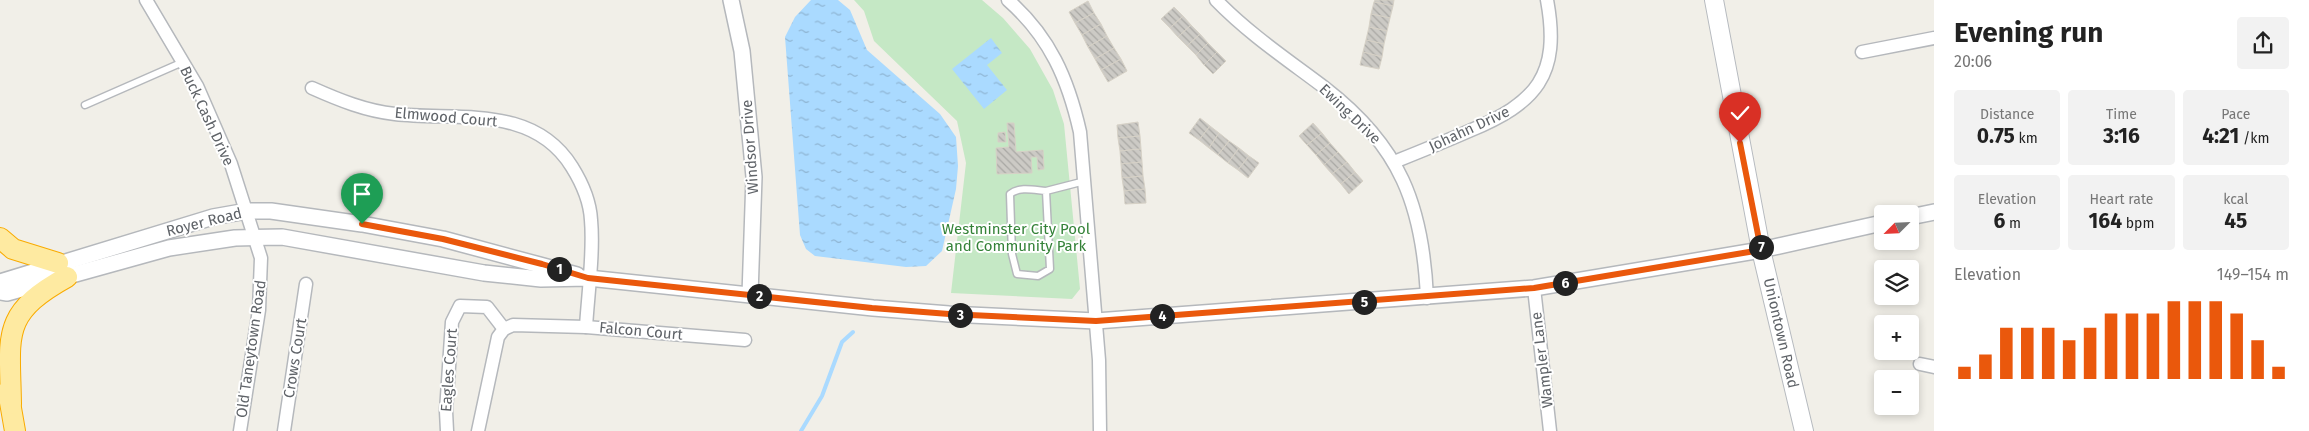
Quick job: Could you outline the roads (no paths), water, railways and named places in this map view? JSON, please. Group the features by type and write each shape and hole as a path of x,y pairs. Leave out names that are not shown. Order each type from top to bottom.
{"highway":[{"path":"0,238 13,249 63,270 24,307 17,317 10,334 10,404"},
{"path":"0,353 16,431"}],"main road":[{"name":"Uniontown Road","path":"1714,0 1761,250 1804,431"}],"street":[{"name":"Buck Cash Drive","path":"146,0 197,86 231,164 256,237"},
{"name":"Windsor Drive","path":"731,0 743,60 754,177 750,295"},
{"path":"1008,0 1033,26 1051,50 1063,73 1074,103 1080,132 1086,181 1099,360 1100,431"},
{"name":"Ewing Drive","path":"1216,0 1253,34 1341,101 1370,129 1394,162 1415,209 1423,243 1427,298"},
{"name":"Johahn Drive","path":"1394,162 1500,118 1525,100 1544,75 1549,56 1552,33 1547,0"},
{"path":"1862,52 1934,38"},
{"name":"Elmwood Court","path":"312,88 347,103 395,114 482,118 511,123 537,132 554,143 576,174 588,203 591,221 591,244 588,278"},
{"name":"Royer Road","path":"0,292 7,293 63,270 213,217 247,211 294,213 443,239 542,264 588,278"},
{"path":"1919,215 1934,212"},
{"name":"Royer Road","path":"0,282 215,240 282,237 320,242 484,273 541,279 588,278 949,314 1096,321 1427,298 1534,288 1761,250 1874,225"},
{"name":"Old Taneytown Road","path":"240,431 259,310 262,270 256,237"},
{"name":"Falcon Court","path":"588,278 586,327 745,340"},
{"name":"Crows Court","path":"284,431 306,284"},
{"name":"Wampler Lane","path":"1534,288 1550,431"},
{"name":"Eagles Court","path":"447,431 446,412 452,322 460,306 487,307 504,329"},
{"path":"478,431 496,341 504,329 520,325 586,327"},
{"path":"1920,364 1934,368"}],"lane":[{"path":"86,105 183,62"},
{"path":"1046,191 1050,270 1038,276 1017,274 1012,254 1010,194 1014,190 1046,191 1086,181"}],"water":[{"path":"811,0 838,0 850,10 867,50 940,114 956,137 958,166 956,189 942,251 926,266 906,267 815,256 806,249 800,235 785,37 795,17"},
{"path":"991,38 1002,53 987,65 1007,90 984,109 952,69"}],"waterway":[{"path":"801,431 822,396 842,342 853,332"}],"park label":[{"name":"Westminster City Pool and Community Park","path":"1016,238"}]}
